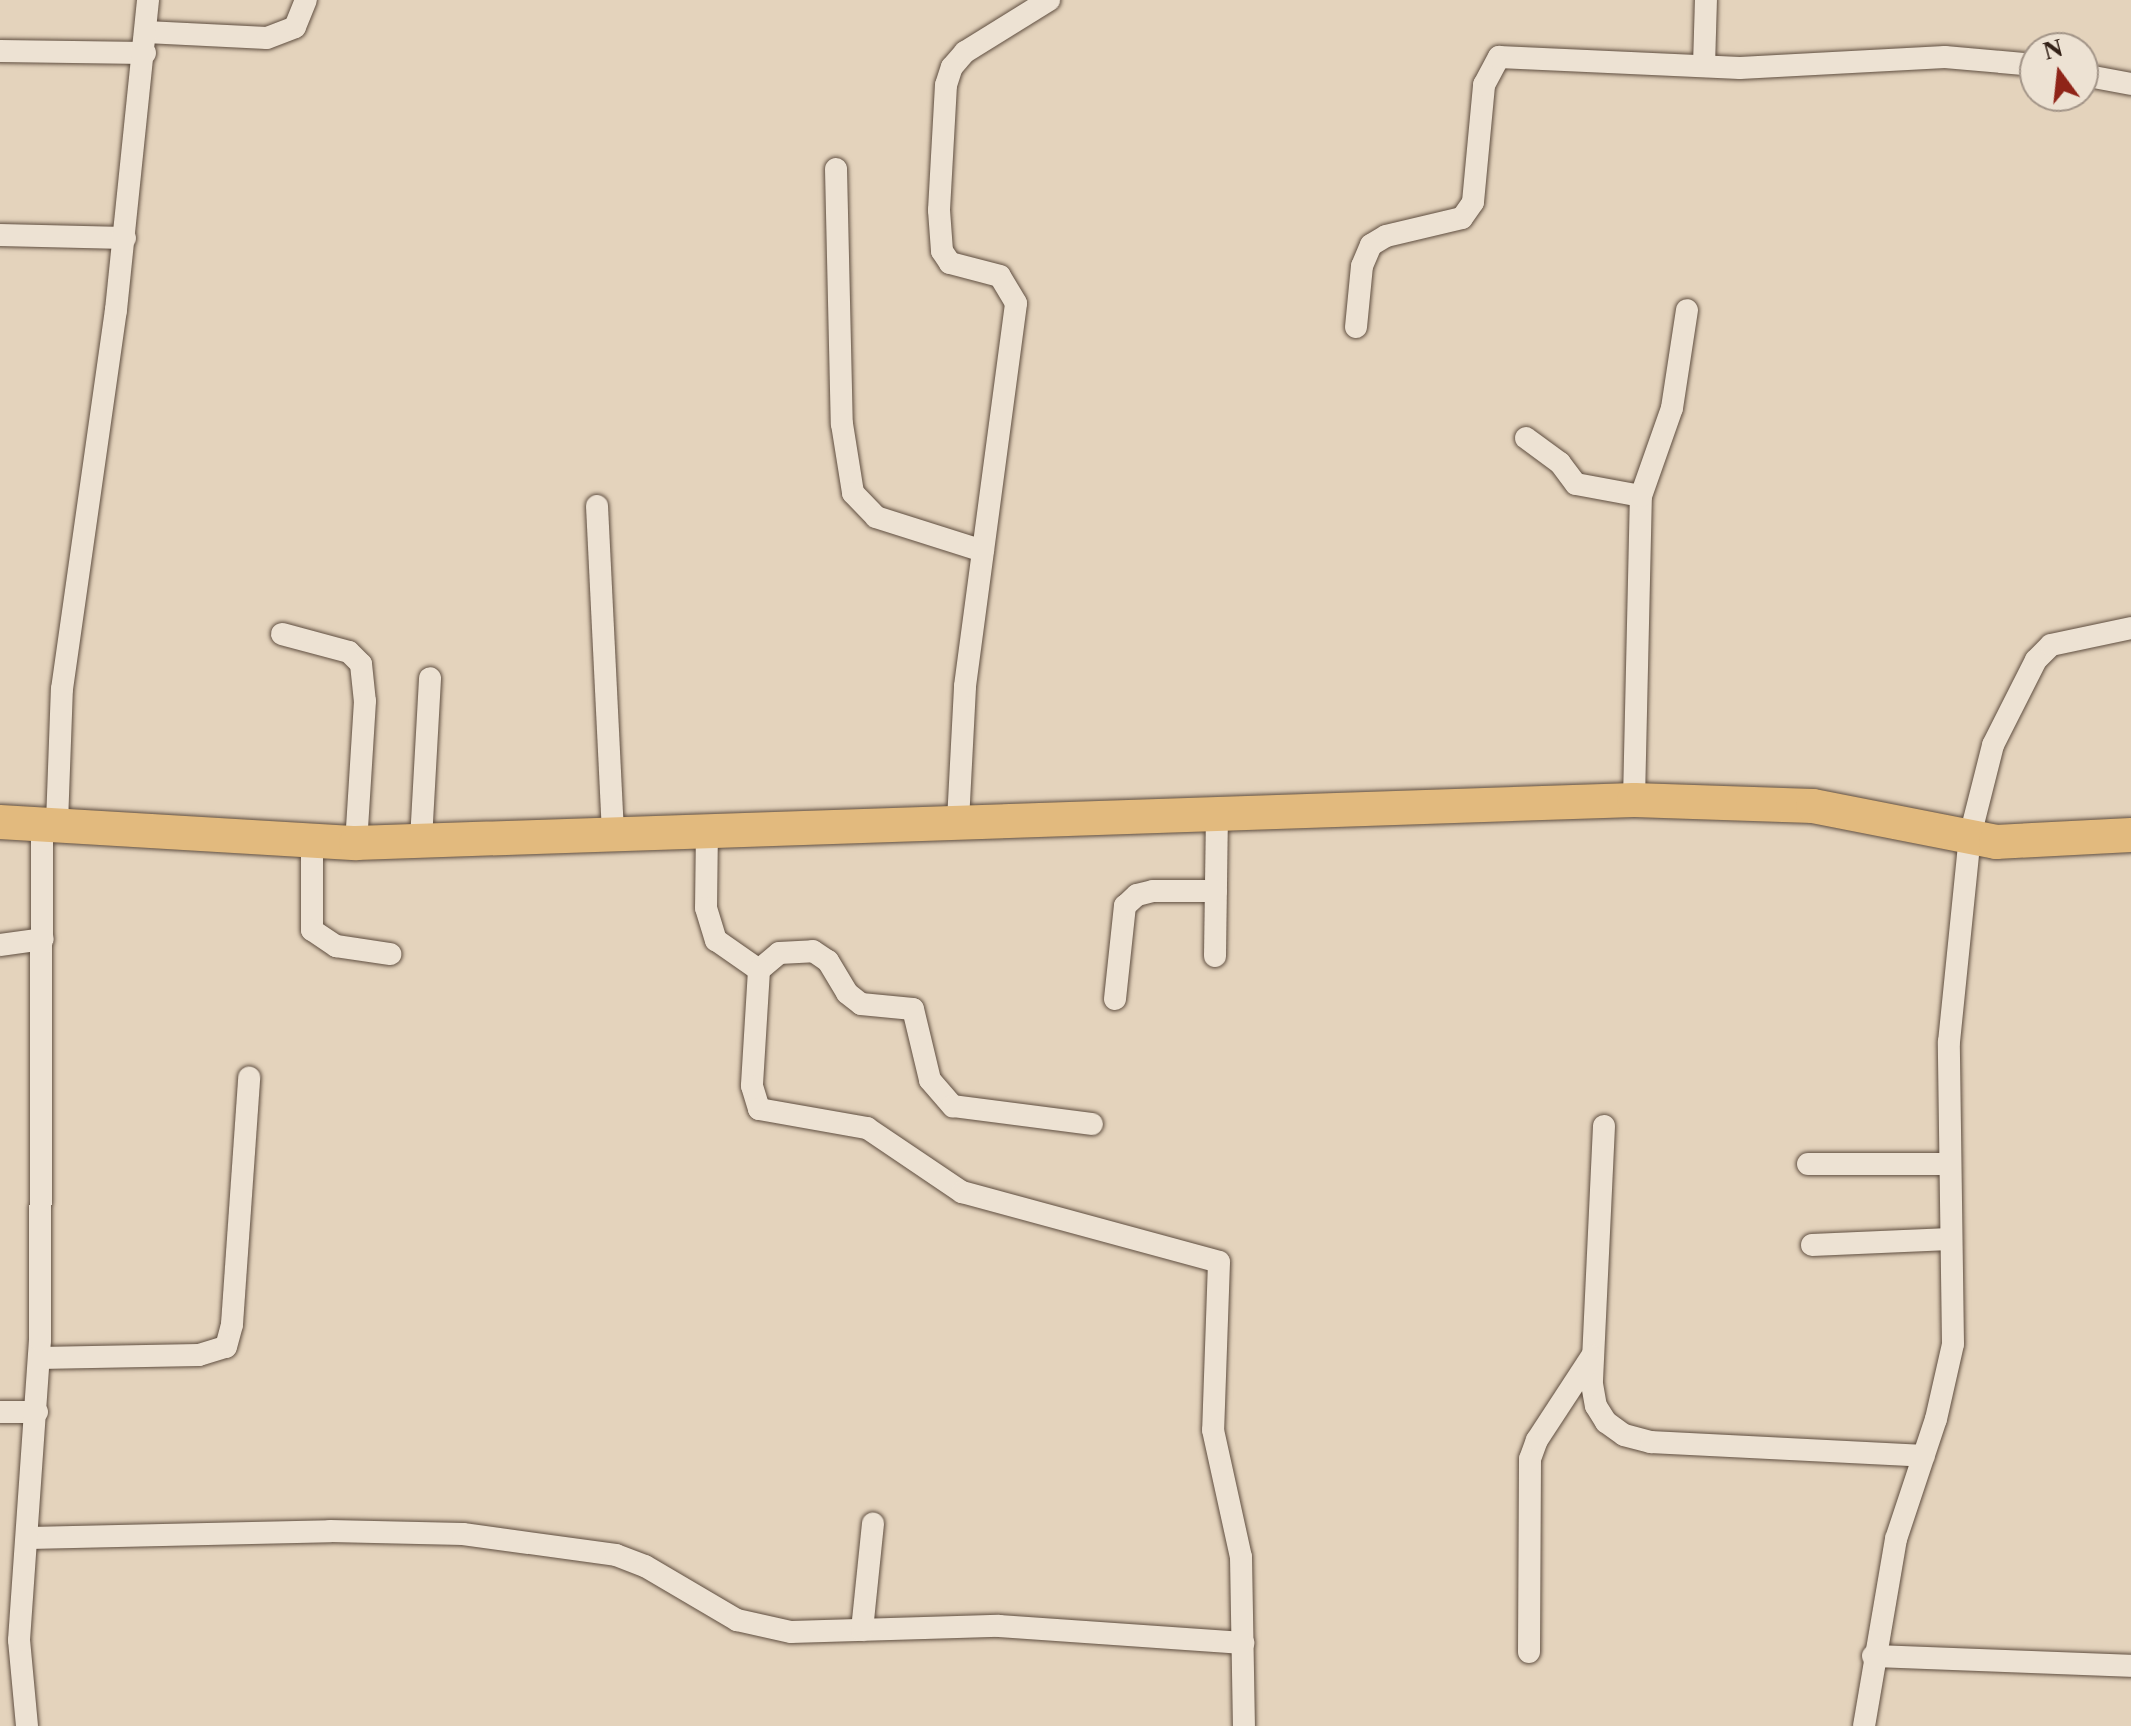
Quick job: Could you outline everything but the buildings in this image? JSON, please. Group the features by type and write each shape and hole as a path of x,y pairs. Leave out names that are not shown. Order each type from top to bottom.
{"highway":[{"path":"0,822 356,843 707,828 1634,800 1813,806 2027,844 2131,835"}],"street":[{"path":"27,1726 19,1640 37,1412 43,939 50,823 62,689 125,238 148,0"},
{"path":"0,51 267,38 295,27 306,0"},
{"path":"958,821 965,686 1016,303 1000,276 950,263 942,251 939,210 946,85 952,67 965,52 1049,0"},
{"path":"1704,66 1706,0"},
{"path":"1356,327 1362,266 1371,245 1386,236 1462,218 1473,202 1484,85 1499,57 1704,66 1945,57 2019,64"},
{"path":"2099,78 2131,84"},
{"path":"836,169 842,424 853,493 876,517 983,551"},
{"path":"0,235 125,238"},
{"path":"1634,800 1641,496 1672,408 1687,310"},
{"path":"1526,438 1560,463 1576,484 1641,496"},
{"path":"597,506 613,833"},
{"path":"1864,1726 1873,1656 1896,1539 1924,1456 1953,1344 1949,1042 1970,836 1993,745 2036,660 2051,645 2131,628"},
{"path":"282,634 349,652 361,664 365,701 356,843"},
{"path":"421,840 430,678"},
{"path":"1215,956 1217,811"},
{"path":"707,828 710,929 716,940 759,970"},
{"path":"312,842 312,930 336,946 390,954"},
{"path":"1115,999 1125,906 1153,891 1216,891"},
{"path":"0,945 43,939"},
{"path":"1092,1124 953,1106 930,1080 913,1009 861,1004 847,993 828,961 813,951 779,953 759,970 752,1086 759,1109 867,1128 962,1192 1219,1262 1213,1430 1237,1526 1244,1726"},
{"path":"39,1358 199,1355 226,1347 232,1324 249,1078"},
{"path":"1604,1126 1593,1355 1596,1406 1624,1435 1651,1442 1924,1456"},
{"path":"1808,1164 1949,1164"},
{"path":"1812,1245 1950,1239"},
{"path":"1529,1652 1530,1459 1537,1440 1593,1355"},
{"path":"0,1412 37,1412"},
{"path":"862,1630 873,1524"},
{"path":"29,1538 407,1530 584,1547 645,1566 737,1620 791,1632 999,1626 1243,1643"},
{"path":"1873,1656 2131,1666"}]}
